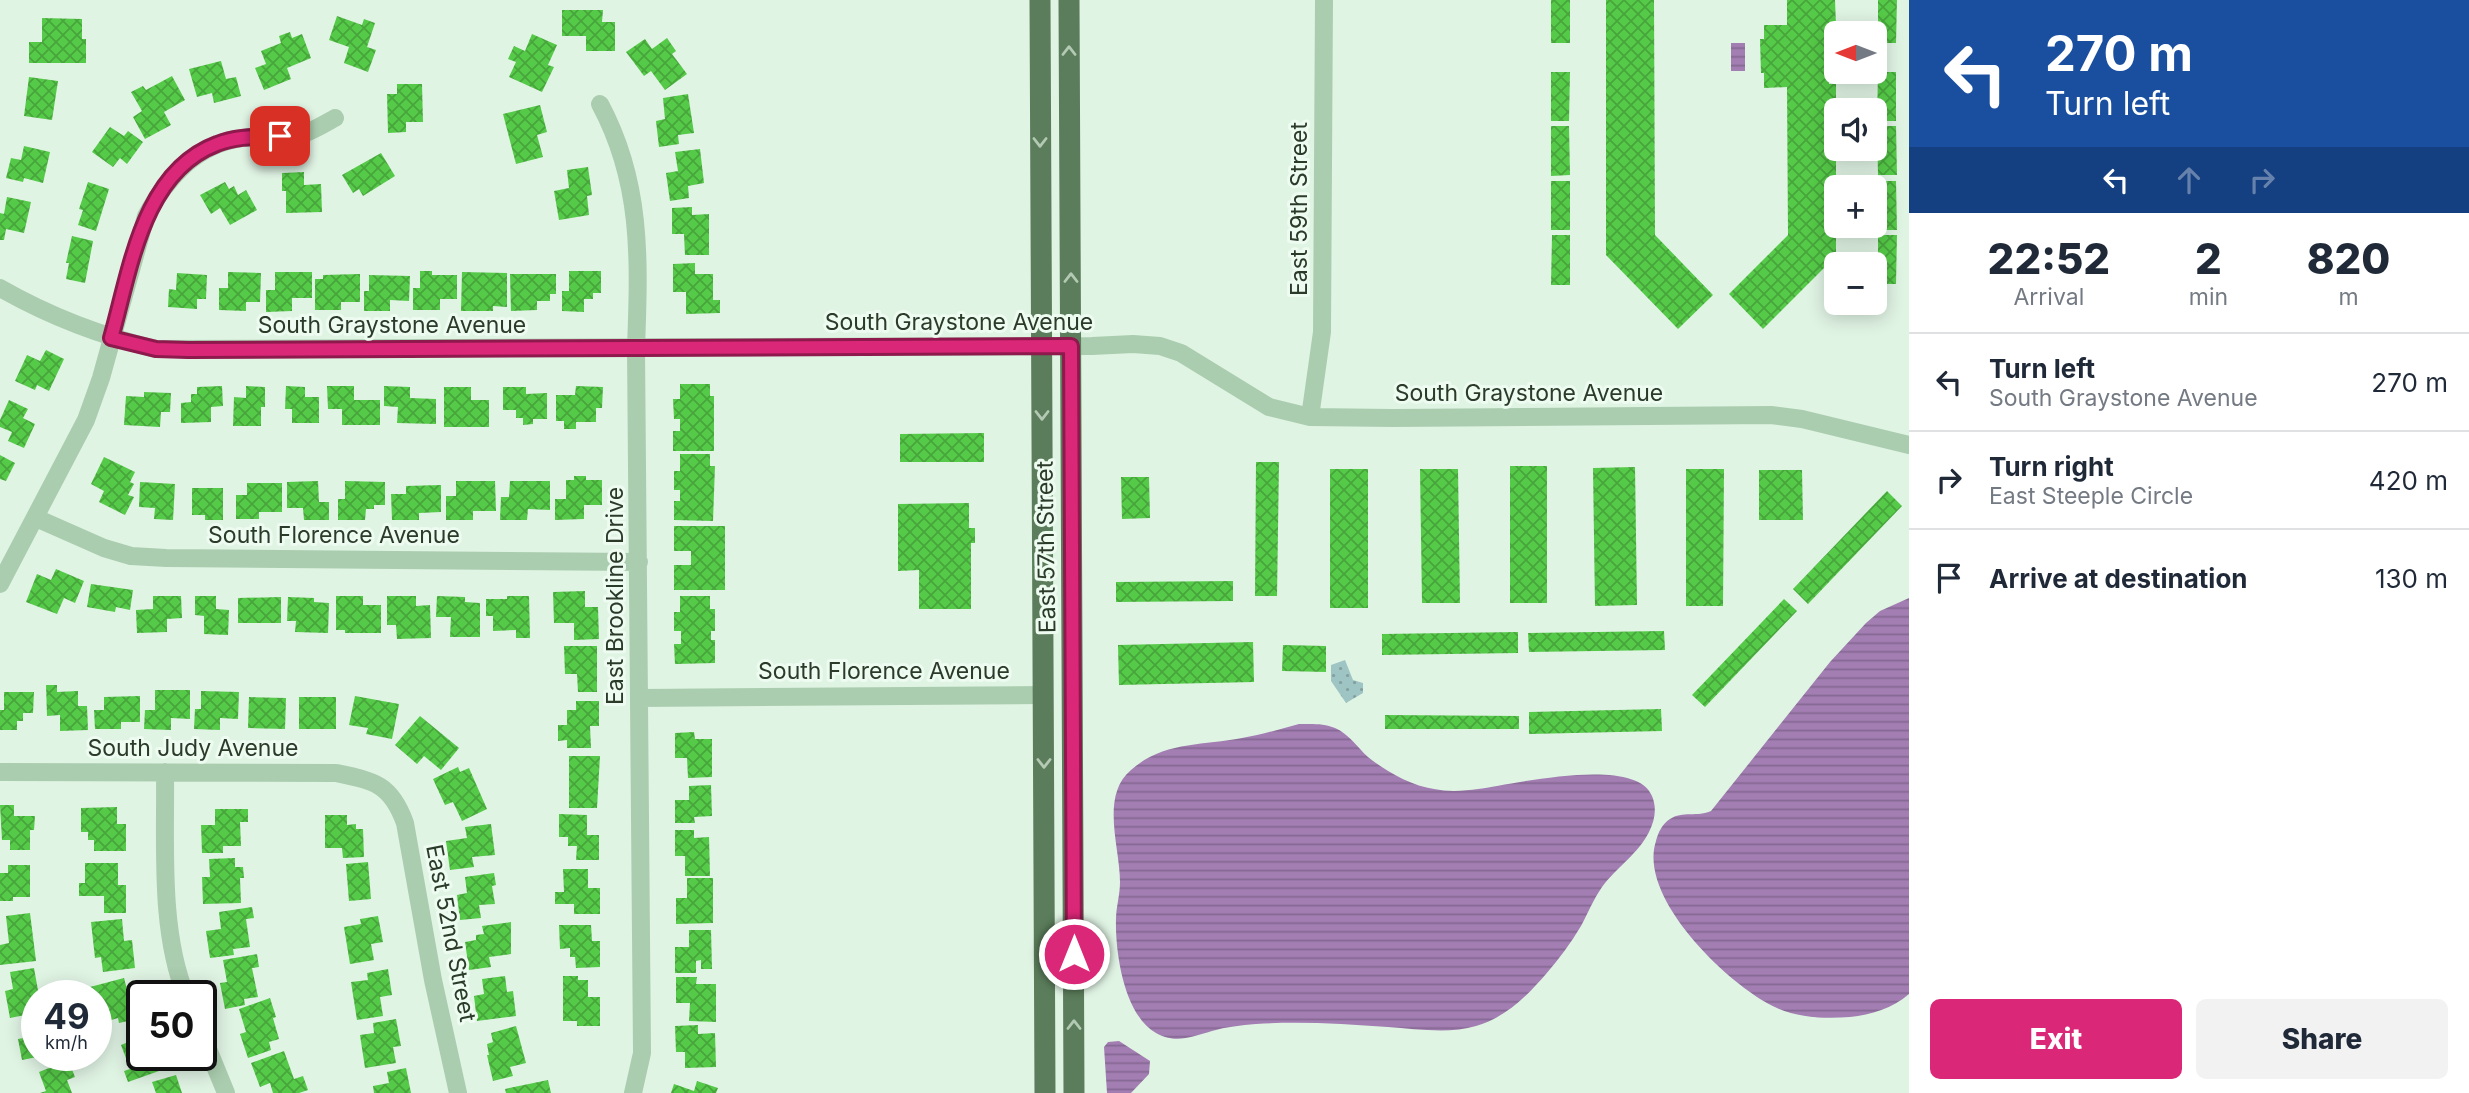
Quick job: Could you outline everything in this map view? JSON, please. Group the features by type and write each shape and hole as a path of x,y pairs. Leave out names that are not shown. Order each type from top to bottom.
{"main road":[{"name":"East 57th Street","path":"1040,0 1045,1093"},
{"name":"East 57th Street","path":"1069,0 1074,1093"}],"street":[{"name":"East 59th Street","path":"1310,417 1322,332 1324,0"},
{"name":"East Brookline Drive","path":"600,104 614,129 626,163 639,252 636,349 642,1053 634,1093"},
{"path":"0,584 86,420 146,216 159,192 194,156 216,144 242,137 305,133 335,118"},
{"name":"South Graystone Avenue","path":"0,288 27,304 111,338 156,349 1041,347 1133,344 1160,346 1181,353 1269,407 1310,417 1771,415 1802,419 1909,445"},
{"name":"South Florence Avenue","path":"36,518 104,548 131,556 639,562"},
{"name":"South Florence Avenue","path":"640,698 1043,695"},
{"name":"South Judy Avenue","path":"0,772 337,773 383,787"},
{"path":"165,772 167,893 171,941 182,980"},
{"name":"East 52nd Street","path":"383,787 398,803 405,823 433,980 458,1093"},
{"path":"217,1071 226,1093"}],"shaded area":[{"path":"1731,43 1745,43 1745,71 1731,71"},
{"path":"1909,598 1909,994 1874,1013 1841,1018 1804,1016 1777,1008 1758,997 1713,961 1692,938 1660,888 1654,864 1657,838 1670,819 1711,811 1830,662 1866,623 1880,611"},
{"path":"1345,660 1353,680 1363,683 1363,693 1346,703 1331,681 1331,665"},
{"path":"1299,724 1335,728 1349,737 1368,757 1391,772 1417,785 1439,790 1473,790 1572,775 1623,777 1641,784 1652,796 1655,810 1653,823 1639,847 1602,887 1577,932 1551,968 1515,1005 1487,1022 1444,1030 1272,1023 1228,1027 1184,1038 1170,1038 1156,1033 1145,1024 1129,998 1117,948 1116,919 1120,882 1114,808 1122,781 1144,761 1170,749 1249,737"},
{"path":"1119,1041 1150,1061 1149,1074 1131,1093 1107,1093 1104,1047 1108,1042"}],"building":[{"path":"1551,0 1570,0 1570,43 1551,43"},
{"path":"1606,0 1654,0 1655,235 1713,295 1678,329 1606,255"},
{"path":"1787,0 1835,0 1836,21 1824,21 1824,84 1836,84 1836,98 1824,98 1824,161 1836,161 1836,175 1824,175 1824,238 1836,238 1836,252 1824,252 1824,268 1763,329 1729,294 1788,235 1787,87 1764,88 1760,39 1764,39 1764,25 1787,25"},
{"path":"1878,0 1897,0 1896,43 1887,43 1887,21 1878,21"},
{"path":"562,10 603,10 602,22 615,22 615,51 586,51 586,36 562,36"},
{"path":"337,16 362,25 364,19 375,23 367,47 376,50 368,72 344,63 349,47 329,40"},
{"path":"42,18 82,19 82,39 86,39 86,63 29,63 29,42 42,42"},
{"path":"290,32 292,38 302,34 311,58 287,68 291,79 264,90 255,68 266,64 261,51 281,43 279,36"},
{"path":"532,34 557,45 548,65 554,67 542,92 509,77 516,62 508,59 514,46 525,51"},
{"path":"667,38 676,51 672,54 687,74 665,90 651,71 644,76 626,52 645,39 652,49"},
{"path":"221,61 226,79 236,77 241,96 214,103 212,93 197,97 189,69"},
{"path":"1551,72 1570,72 1569,121 1551,121"},
{"path":"1887,72 1896,72 1896,121 1887,121 1887,98 1877,98 1878,84 1887,84"},
{"path":"172,76 185,100 164,112 171,125 145,139 133,117 142,111 131,92 143,86 146,90"},
{"path":"29,77 58,81 52,120 24,116"},
{"path":"397,84 422,84 423,122 406,122 406,132 388,133 387,94 397,94"},
{"path":"688,94 694,133 678,135 679,144 659,147 656,121 665,119 663,98"},
{"path":"540,105 547,132 537,135 543,157 516,164 503,114"},
{"path":"1551,126 1569,126 1570,175 1551,176"},
{"path":"1887,126 1896,126 1897,175 1878,175 1878,161 1887,161"},
{"path":"110,127 124,136 128,131 143,142 127,164 120,158 113,167 92,152"},
{"path":"24,146 50,152 43,183 24,178 23,182 6,178 11,158 21,160"},
{"path":"700,149 704,183 688,186 689,198 670,201 666,173 678,171 675,152"},
{"path":"381,153 395,176 363,196 359,189 353,193 342,175"},
{"path":"588,167 592,195 587,196 589,215 559,220 554,191 569,188 567,170"},
{"path":"304,172 304,185 321,184 322,212 286,213 286,191 282,191 282,173"},
{"path":"1551,181 1570,181 1570,230 1551,230"},
{"path":"1887,181 1896,181 1897,230 1887,230"},
{"path":"88,182 109,189 96,231 78,225 83,210 79,209"},
{"path":"225,182 229,189 234,186 238,195 246,190 257,210 230,225 220,208 211,214 200,195"},
{"path":"7,197 31,202 24,233 6,229 4,240 0,240 0,213 4,214"},
{"path":"692,207 692,215 709,214 709,255 685,255 684,234 672,234 672,208"},
{"path":"1552,235 1570,235 1570,285 1551,285"},
{"path":"1897,235 1896,284 1887,284 1887,252 1878,252 1878,238"},
{"path":"72,236 93,241 85,283 66,279 69,263 66,263"},
{"path":"695,263 695,274 713,274 713,300 720,300 720,313 686,314 686,292 673,292 673,264"},
{"path":"420,271 432,271 432,275 457,275 457,299 440,299 440,310 413,310 413,288 420,288"},
{"path":"569,271 601,271 601,293 593,293 593,299 584,299 584,312 562,311 562,291 569,291"},
{"path":"228,272 261,273 260,302 246,302 246,311 219,310 219,288 228,288"},
{"path":"275,272 312,272 312,298 292,298 292,311 266,312 266,290 275,290"},
{"path":"462,272 507,273 507,307 493,306 493,311 461,311"},
{"path":"177,273 207,275 206,299 197,299 197,309 168,307 169,289 176,290"},
{"path":"360,274 360,302 341,302 341,310 315,310 315,279 323,279 323,275"},
{"path":"510,274 556,274 556,294 550,294 550,301 537,301 537,310 511,311"},
{"path":"369,275 410,276 409,301 390,300 390,311 364,311 364,291 369,291"},
{"path":"46,350 64,359 49,391 37,385 35,390 15,381 27,355 40,361"},
{"path":"680,384 710,384 710,396 714,396 714,451 673,451 673,431 680,431 680,419 674,419 673,399 680,399"},
{"path":"222,386 223,406 211,407 211,422 181,423 181,403 191,402 191,394 197,394 197,387"},
{"path":"246,386 265,387 261,426 233,426 234,397 246,398"},
{"path":"286,386 305,387 305,397 319,397 319,423 292,423 292,409 285,409"},
{"path":"327,386 354,386 354,400 380,400 380,425 342,425 342,409 328,409"},
{"path":"384,386 410,387 410,398 436,399 436,424 397,423 398,407 384,406"},
{"path":"576,386 603,387 602,408 596,408 596,422 576,422 576,429 564,429 564,421 556,421 556,395 575,395"},
{"path":"444,387 471,387 471,400 489,400 489,427 444,427"},
{"path":"503,387 526,387 526,394 547,393 547,419 533,419 533,424 523,425 523,418 516,418 516,410 503,410"},
{"path":"144,392 171,393 170,412 161,412 160,427 124,425 126,396 144,397"},
{"path":"9,400 28,409 23,418 35,424 24,448 8,441 12,432 0,427 0,420"},
{"path":"984,433 984,462 900,462 900,434"},
{"path":"680,454 710,454 710,466 715,466 713,521 674,520 674,501 680,501 680,490 674,490 674,471 680,471"},
{"path":"0,455 15,463 6,481 0,479"},
{"path":"104,457 135,472 130,482 134,484 128,495 134,497 125,515 99,502 104,491 91,484"},
{"path":"1256,462 1279,462 1277,596 1255,596"},
{"path":"1510,466 1547,466 1547,603 1510,603"},
{"path":"1635,467 1637,605 1595,606 1593,468"},
{"path":"1330,469 1368,469 1368,608 1330,608"},
{"path":"1420,469 1458,469 1460,603 1422,603"},
{"path":"1686,469 1724,469 1723,606 1686,606"},
{"path":"1759,470 1802,470 1803,520 1759,520"},
{"path":"574,476 586,476 586,480 602,480 602,505 584,505 584,519 555,520 555,499 566,499 566,480 574,480"},
{"path":"1121,477 1149,477 1150,518 1122,519"},
{"path":"318,481 319,502 329,502 329,520 304,520 303,508 287,508 287,482"},
{"path":"345,481 385,482 385,505 374,505 374,509 366,509 365,520 338,520 338,499 345,499"},
{"path":"456,481 495,481 496,511 473,511 473,520 446,520 446,496 456,496"},
{"path":"510,481 550,481 550,510 528,509 527,520 500,520 501,497 509,497"},
{"path":"140,482 175,484 173,520 154,519 155,508 139,507"},
{"path":"247,483 282,483 282,512 259,512 259,519 236,519 236,495 247,495"},
{"path":"441,485 441,512 419,513 419,520 392,520 391,494 406,494 406,486"},
{"path":"192,488 223,488 223,520 205,520 205,515 192,515"},
{"path":"1887,491 1902,506 1808,604 1793,589"},
{"path":"969,503 969,528 975,528 975,543 971,543 971,609 919,609 919,570 898,571 898,504"},
{"path":"674,526 725,526 725,590 674,590 674,565 691,565 691,551 674,551"},
{"path":"56,569 84,581 75,603 64,598 57,614 26,602 37,574 51,580"},
{"path":"1233,581 1233,601 1116,602 1116,582"},
{"path":"91,584 133,590 130,610 116,607 115,612 87,607"},
{"path":"585,591 585,607 598,607 599,639 574,640 574,623 554,623 553,592"},
{"path":"153,596 181,596 182,618 167,619 167,632 137,633 136,610 153,609"},
{"path":"195,596 216,596 216,609 229,610 228,635 204,634 204,616 195,615"},
{"path":"336,596 363,596 363,605 381,605 381,633 345,633 345,630 336,630"},
{"path":"387,596 416,596 416,606 430,605 431,638 397,639 396,625 387,625"},
{"path":"437,596 465,597 465,602 480,603 480,637 450,637 451,617 436,617"},
{"path":"507,596 529,596 530,638 516,638 516,630 493,631 493,616 486,616 486,599 507,599"},
{"path":"680,596 710,596 710,609 715,609 715,631 711,631 711,640 715,640 715,663 675,664 674,644 681,644 681,631 674,631 674,612 680,612"},
{"path":"281,597 281,623 238,623 238,598"},
{"path":"288,597 314,598 314,602 329,603 328,633 295,632 296,621 287,621"},
{"path":"1784,599 1797,611 1705,707 1692,695"},
{"path":"1664,631 1665,650 1529,652 1528,633"},
{"path":"1518,632 1518,653 1382,655 1382,634"},
{"path":"1253,642 1254,682 1119,685 1118,645"},
{"path":"1283,645 1326,646 1326,672 1282,671"},
{"path":"564,646 597,646 597,692 578,692 577,674 565,674"},
{"path":"46,685 57,685 57,692 78,691 78,706 87,706 88,730 60,731 60,715 47,716"},
{"path":"155,690 190,690 190,719 171,718 171,730 144,729 145,710 155,710"},
{"path":"201,691 239,692 238,719 220,718 220,730 194,729 195,709 201,709"},
{"path":"4,692 34,692 33,713 23,713 23,721 17,721 17,730 0,730"},
{"path":"140,696 140,722 121,722 121,729 95,729 94,710 104,710 104,697"},
{"path":"355,696 399,704 392,739 366,734 368,728 349,725"},
{"path":"249,697 286,698 285,729 248,728"},
{"path":"299,697 336,697 336,729 299,729"},
{"path":"576,701 599,701 599,726 590,726 591,748 567,748 567,740 558,741 558,725 567,725 567,710 576,710"},
{"path":"1661,709 1662,731 1529,734 1529,712"},
{"path":"1385,715 1519,716 1519,729 1385,729"},
{"path":"420,716 459,748 441,770 424,756 417,764 395,745"},
{"path":"694,732 695,739 712,739 712,777 688,778 687,758 675,758 675,733"},
{"path":"569,756 600,756 597,808 569,808"},
{"path":"458,767 460,772 469,768 487,809 462,821 453,802 445,805 433,779"},
{"path":"711,785 712,816 694,817 695,823 675,823 675,800 689,800 689,786"},
{"path":"0,805 14,805 14,816 35,816 34,830 30,830 30,850 10,850 10,840 2,840"},
{"path":"117,807 117,824 126,824 126,851 94,851 94,840 88,840 88,832 81,832 81,808"},
{"path":"215,809 248,809 248,822 240,822 241,846 223,846 223,853 202,853 201,825 215,825"},
{"path":"559,814 587,815 587,835 599,835 599,860 576,860 577,846 568,846 568,837 559,837"},
{"path":"325,815 347,815 347,825 356,824 356,829 363,829 364,857 343,858 342,848 325,848"},
{"path":"491,824 495,855 472,857 474,867 450,870 446,841 467,838 465,827"},
{"path":"675,830 694,830 694,838 709,837 710,876 685,876 685,856 675,856"},
{"path":"235,858 235,867 243,867 244,878 240,878 241,903 203,904 202,877 210,877 209,859"},
{"path":"368,862 371,899 349,901 346,864"},
{"path":"85,863 118,863 118,885 126,885 126,913 104,913 104,896 79,896 79,883 85,883"},
{"path":"8,865 30,865 30,897 13,897 13,901 0,901 0,873 8,873"},
{"path":"563,869 588,869 588,888 600,888 600,914 574,914 574,904 555,904 555,892 564,892"},
{"path":"494,873 496,885 492,886 495,904 479,905 481,918 460,920 457,895 467,893 465,877"},
{"path":"687,878 713,878 713,923 676,924 676,898 687,898"},
{"path":"252,907 254,918 246,919 250,947 233,949 234,955 210,958 206,931 221,929 219,912"},
{"path":"30,913 36,961 0,965 0,945 9,943 6,916"},
{"path":"378,916 383,942 371,944 374,960 350,964 344,927 361,924 360,919"},
{"path":"122,919 124,941 132,940 135,968 103,972 101,957 95,958 91,922"},
{"path":"511,922 511,954 489,957 491,967 469,970 465,942 476,940 476,935 484,934 482,926"},
{"path":"559,925 591,925 592,941 600,941 600,967 576,968 575,957 570,957 570,948 560,949"},
{"path":"689,930 711,930 712,969 701,969 701,960 696,961 696,973 675,973 675,947 689,947"},
{"path":"257,954 259,967 252,968 258,997 244,999 245,1005 225,1009 220,983 227,982 223,960"},
{"path":"34,968 36,980 21,980 21,1016 10,1018 5,991 13,989 10,972"},
{"path":"388,969 392,995 380,997 383,1016 357,1020 351,982 368,980 367,973"},
{"path":"505,976 507,992 513,991 516,1016 477,1021 474,996 484,994 482,979"},
{"path":"563,976 578,976 578,980 588,980 588,997 600,997 600,1026 577,1026 577,1021 563,1021"},
{"path":"676,977 697,977 696,984 716,984 716,1022 689,1021 690,1003 676,1003"},
{"path":"124,978 126,1021 119,1023 118,1018 112,1020 112,981"},
{"path":"270,998 279,1039 269,1042 271,1050 248,1058 240,1034 246,1032 239,1009"},
{"path":"396,1019 401,1046 393,1047 396,1063 365,1068 360,1035 374,1033 373,1023"},
{"path":"698,1025 698,1034 715,1033 716,1067 685,1068 685,1052 676,1052 675,1026"},
{"path":"516,1026 526,1063 510,1067 513,1076 493,1081 487,1055 487,1044 493,1042 491,1033"},
{"path":"126,1043 126,1058 121,1045"},
{"path":"284,1051 294,1079 303,1076 308,1090 299,1093 273,1093 270,1083 260,1087 251,1063"},
{"path":"406,1068 411,1093 374,1093 373,1086 389,1083 387,1072"},
{"path":"126,1070 159,1071 128,1082"},
{"path":"73,1071 75,1077 67,1080 72,1093 40,1093 46,1091 39,1072"},
{"path":"176,1075 182,1093 156,1093 152,1082"},
{"path":"548,1080 551,1093 506,1093 505,1089"},
{"path":"697,1081 718,1088 716,1093 671,1093 674,1084 694,1091"}],"route":[{"path":"280,136 242,137 216,144 194,156 159,192 146,216 111,338 156,349 188,350 1071,346 1074,954"}]}
